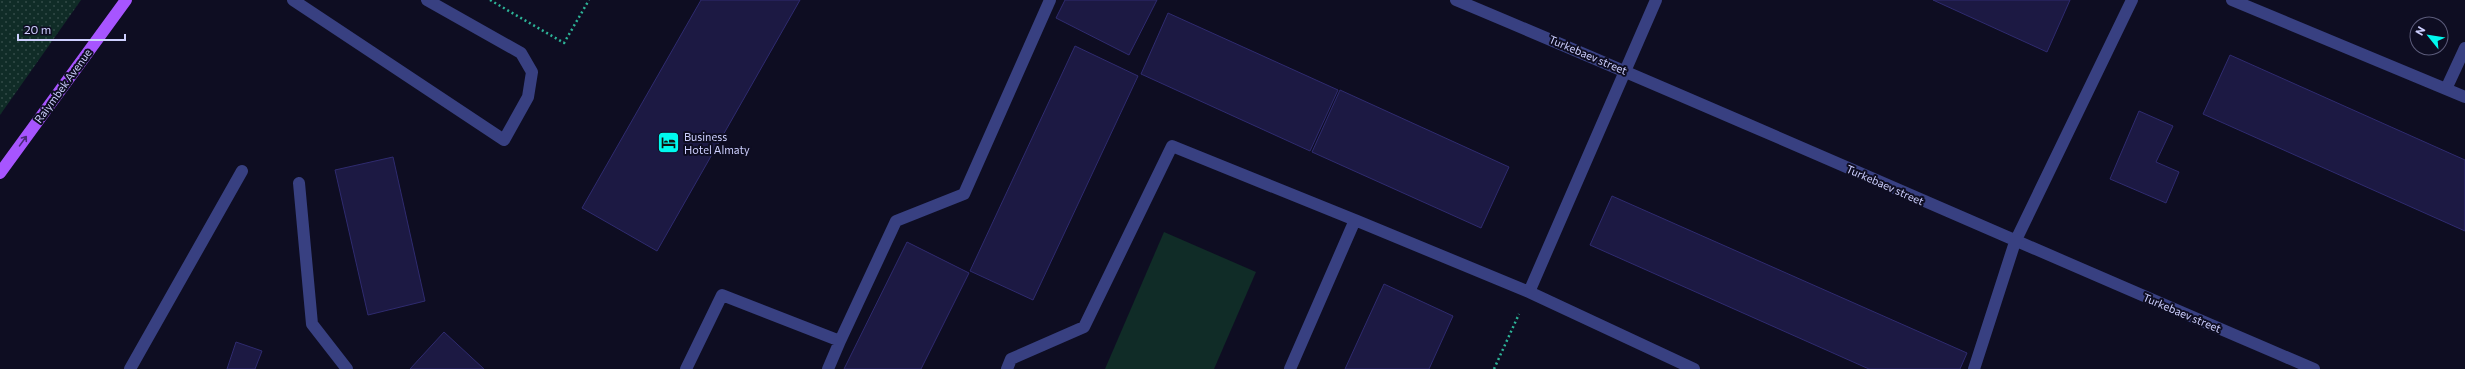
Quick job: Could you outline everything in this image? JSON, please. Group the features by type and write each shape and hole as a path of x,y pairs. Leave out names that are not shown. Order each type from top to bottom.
{"main road":[{"name":"Raiymbek Avenue","path":"0,173 126,0"}],"street":[{"path":"293,0 504,140 528,97 532,72 521,53 427,0"},
{"path":"828,369 896,221 964,194 1050,0"},
{"name":"Turkebaev street","path":"1456,0 1625,70 2015,242 2314,369"},
{"path":"1529,292 1656,0"},
{"path":"1974,369 2015,242 2132,0"},
{"path":"2232,0 2465,97"},
{"path":"2446,89 2465,48"},
{"path":"1007,369 1011,359 1084,327 1172,146 1529,292 1694,369"},
{"path":"130,369 242,171"},
{"path":"299,183 312,324 347,369"},
{"path":"1290,369 1356,220"},
{"path":"686,369 722,295 840,341"}],"path":[{"path":"490,0 564,43 589,0"},
{"path":"1494,369 1529,292"}],"green space":[{"path":"0,0 81,0 0,115"},
{"path":"1164,232 1256,272 1214,369 1105,369"}],"building":[{"name":"Business Hotel Almaty","path":"701,0 800,0 657,251 582,208"},
{"path":"1065,0 1157,0 1129,55 1056,18"},
{"path":"1933,0 2070,0 2047,52"},
{"path":"1168,13 1338,90 1310,151 1141,74"},
{"path":"1075,46 1138,76 1033,300 970,271"},
{"path":"2230,55 2465,160 2465,231 2203,114"},
{"path":"1340,90 1509,167 1481,228 1312,152"},
{"path":"2139,111 2173,126 2156,162 2179,172 2166,203 2110,179"},
{"path":"393,157 425,301 368,315 335,170"},
{"path":"1612,196 1967,353 1960,369 1869,369 1590,245"},
{"path":"907,242 969,273 921,369 844,369"},
{"path":"1384,284 1453,316 1429,369 1345,369"},
{"path":"444,332 484,369 410,369"},
{"path":"236,342 262,351 255,369 227,369"}],"place":[{"name":"Business Hotel Almaty","path":"669,143"}]}
